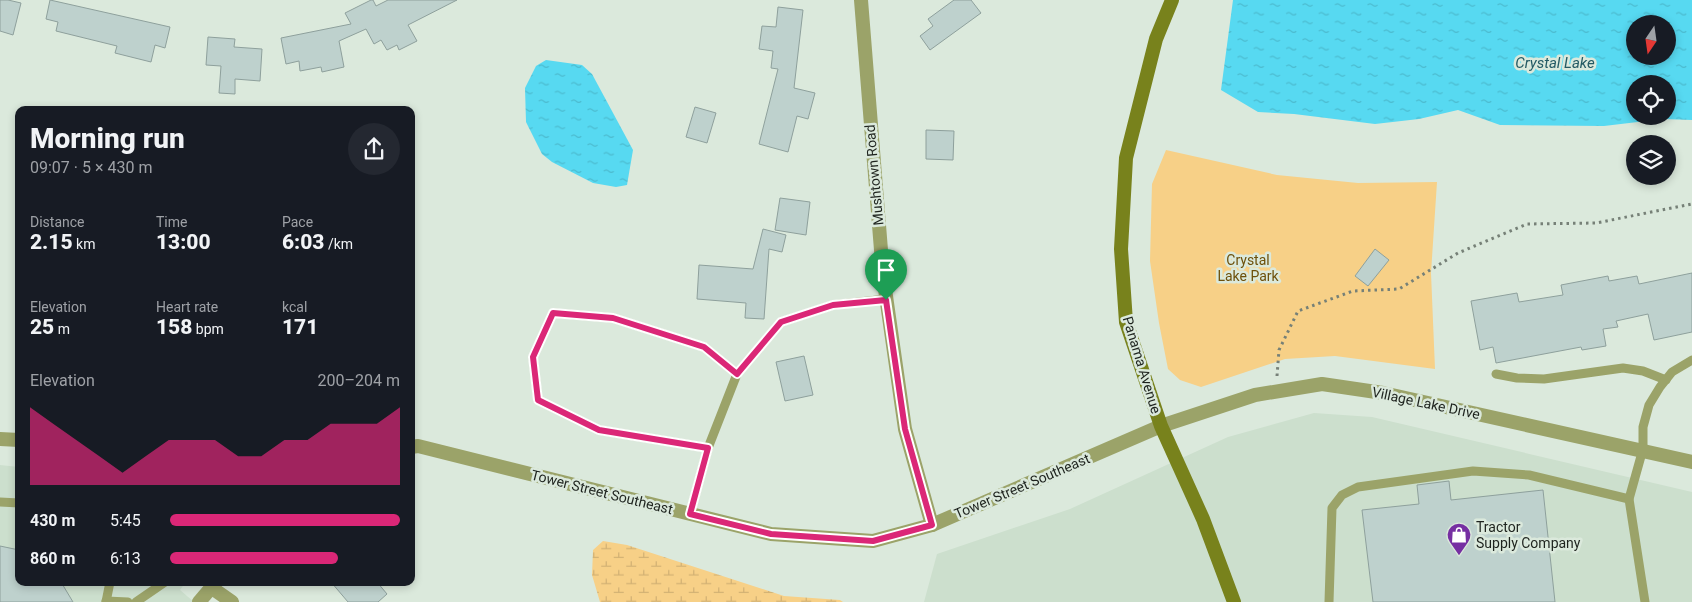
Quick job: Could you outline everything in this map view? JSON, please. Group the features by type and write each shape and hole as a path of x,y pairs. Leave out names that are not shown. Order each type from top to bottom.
{"main road":[{"name":"Panama Avenue","path":"1172,0 1156,39 1126,158 1121,249 1126,322 1161,426 1203,519 1234,602"}],"street":[{"name":"Mushtown Road","path":"861,0 873,166 886,300 905,429 932,525"},
{"name":"Village Lake Drive","path":"1161,426 1255,395 1322,384 1383,393 1642,449 1692,462"},
{"name":"Tower Street Southeast","path":"415,446 771,534 873,541 932,525 1161,426"},
{"path":"0,439 15,440"},
{"path":"199,602 213,586"},
{"path":"215,586 232,602"}],"lane":[{"path":"690,514 708,448 737,374 781,322 833,305 886,300"},
{"path":"708,448 599,430 538,400 533,357 553,313 613,318 704,347 737,374"},
{"path":"1645,602 1629,499 1642,449 1642,427 1649,406 1666,380 1672,372 1692,360"},
{"path":"1496,374 1517,378 1544,379 1623,368 1643,370 1666,380"},
{"path":"1329,602 1332,508 1342,495 1358,487 1474,471 1529,475 1629,499"},
{"path":"0,502 15,503"},
{"path":"109,586 106,601 128,602"},
{"path":"136,602 160,586"}],"path":[{"path":"1276,392 1279,350 1298,312 1353,291 1399,289 1458,253 1528,224 1596,223 1692,204"}],"shaded area":[{"path":"1314,413 1372,417 1692,492 1692,602 924,602 937,554 1070,509 1228,437"},
{"path":"0,465 15,467 15,586 183,586 180,590 194,602 0,602"}],"green space":[{"name":"Crystal Lake Park","path":"1166,150 1277,175 1358,183 1437,182 1431,273 1435,369 1335,356 1285,359 1201,387 1180,380 1168,369 1150,261 1152,184"},
{"path":"603,541 627,545 784,596 840,600 843,602 600,602 592,575 593,550"}],"water":[{"name":"Crystal Lake","path":"1233,0 1692,0 1692,120 1676,119 1676,75 1626,75 1626,123 1604,126 1500,125 1458,110 1419,119 1375,124 1294,114 1258,112 1221,90"},
{"path":"546,60 582,65 592,74 633,150 627,185 616,187 593,183 552,162 542,154 526,122 525,88 536,66"}],"building":[{"path":"0,0 21,3 13,35 0,31"},
{"path":"50,0 170,27 165,48 155,45 151,62 115,53 117,46 56,31 58,22 46,19"},
{"path":"373,0 376,6 388,0 457,0 408,25 417,41 399,50 397,45 387,50 381,40 374,44 366,29 339,41 344,67 322,72 321,67 300,71 299,61 286,64 281,38 351,24 345,13"},
{"path":"954,0 971,0 981,13 930,50 920,36 933,26 928,19"},
{"path":"778,7 803,10 794,88 815,93 808,119 797,116 788,152 759,144 778,69 771,68 773,51 759,49 762,26 776,27"},
{"path":"208,37 235,39 234,47 262,49 260,81 235,79 235,94 219,93 221,66 206,65"},
{"path":"695,107 716,113 707,143 686,137"},
{"path":"926,130 954,131 953,160 926,159"},
{"path":"780,198 810,202 806,235 775,230"},
{"path":"763,229 786,235 782,252 769,249 764,319 745,318 746,303 697,299 699,265 753,269"},
{"path":"1375,249 1389,260 1368,286 1355,276"},
{"path":"1692,273 1692,332 1654,340 1648,314 1616,321 1618,327 1603,329 1606,346 1582,350 1581,347 1496,363 1493,347 1480,350 1471,301 1517,293 1519,302 1563,295 1561,285 1608,276 1609,281 1637,276 1639,284"},
{"path":"804,356 813,395 785,401 776,362"},
{"name":"Tractor Supply Company","path":"1449,481 1451,500 1543,490 1555,602 1373,602 1362,510 1419,504 1417,485"},
{"path":"0,546 15,549 15,586 63,586 73,602 0,602"},
{"path":"334,586 380,586 387,594 378,602 348,602"}],"place":[{"name":"Tractor Supply Company","path":"1459,556"}],"route":[{"path":"886,300 905,429 932,525 873,541 771,534 690,514 708,448 599,430 538,400 533,357 553,313 613,318 704,347 737,374 781,322 833,305 886,300"}]}
